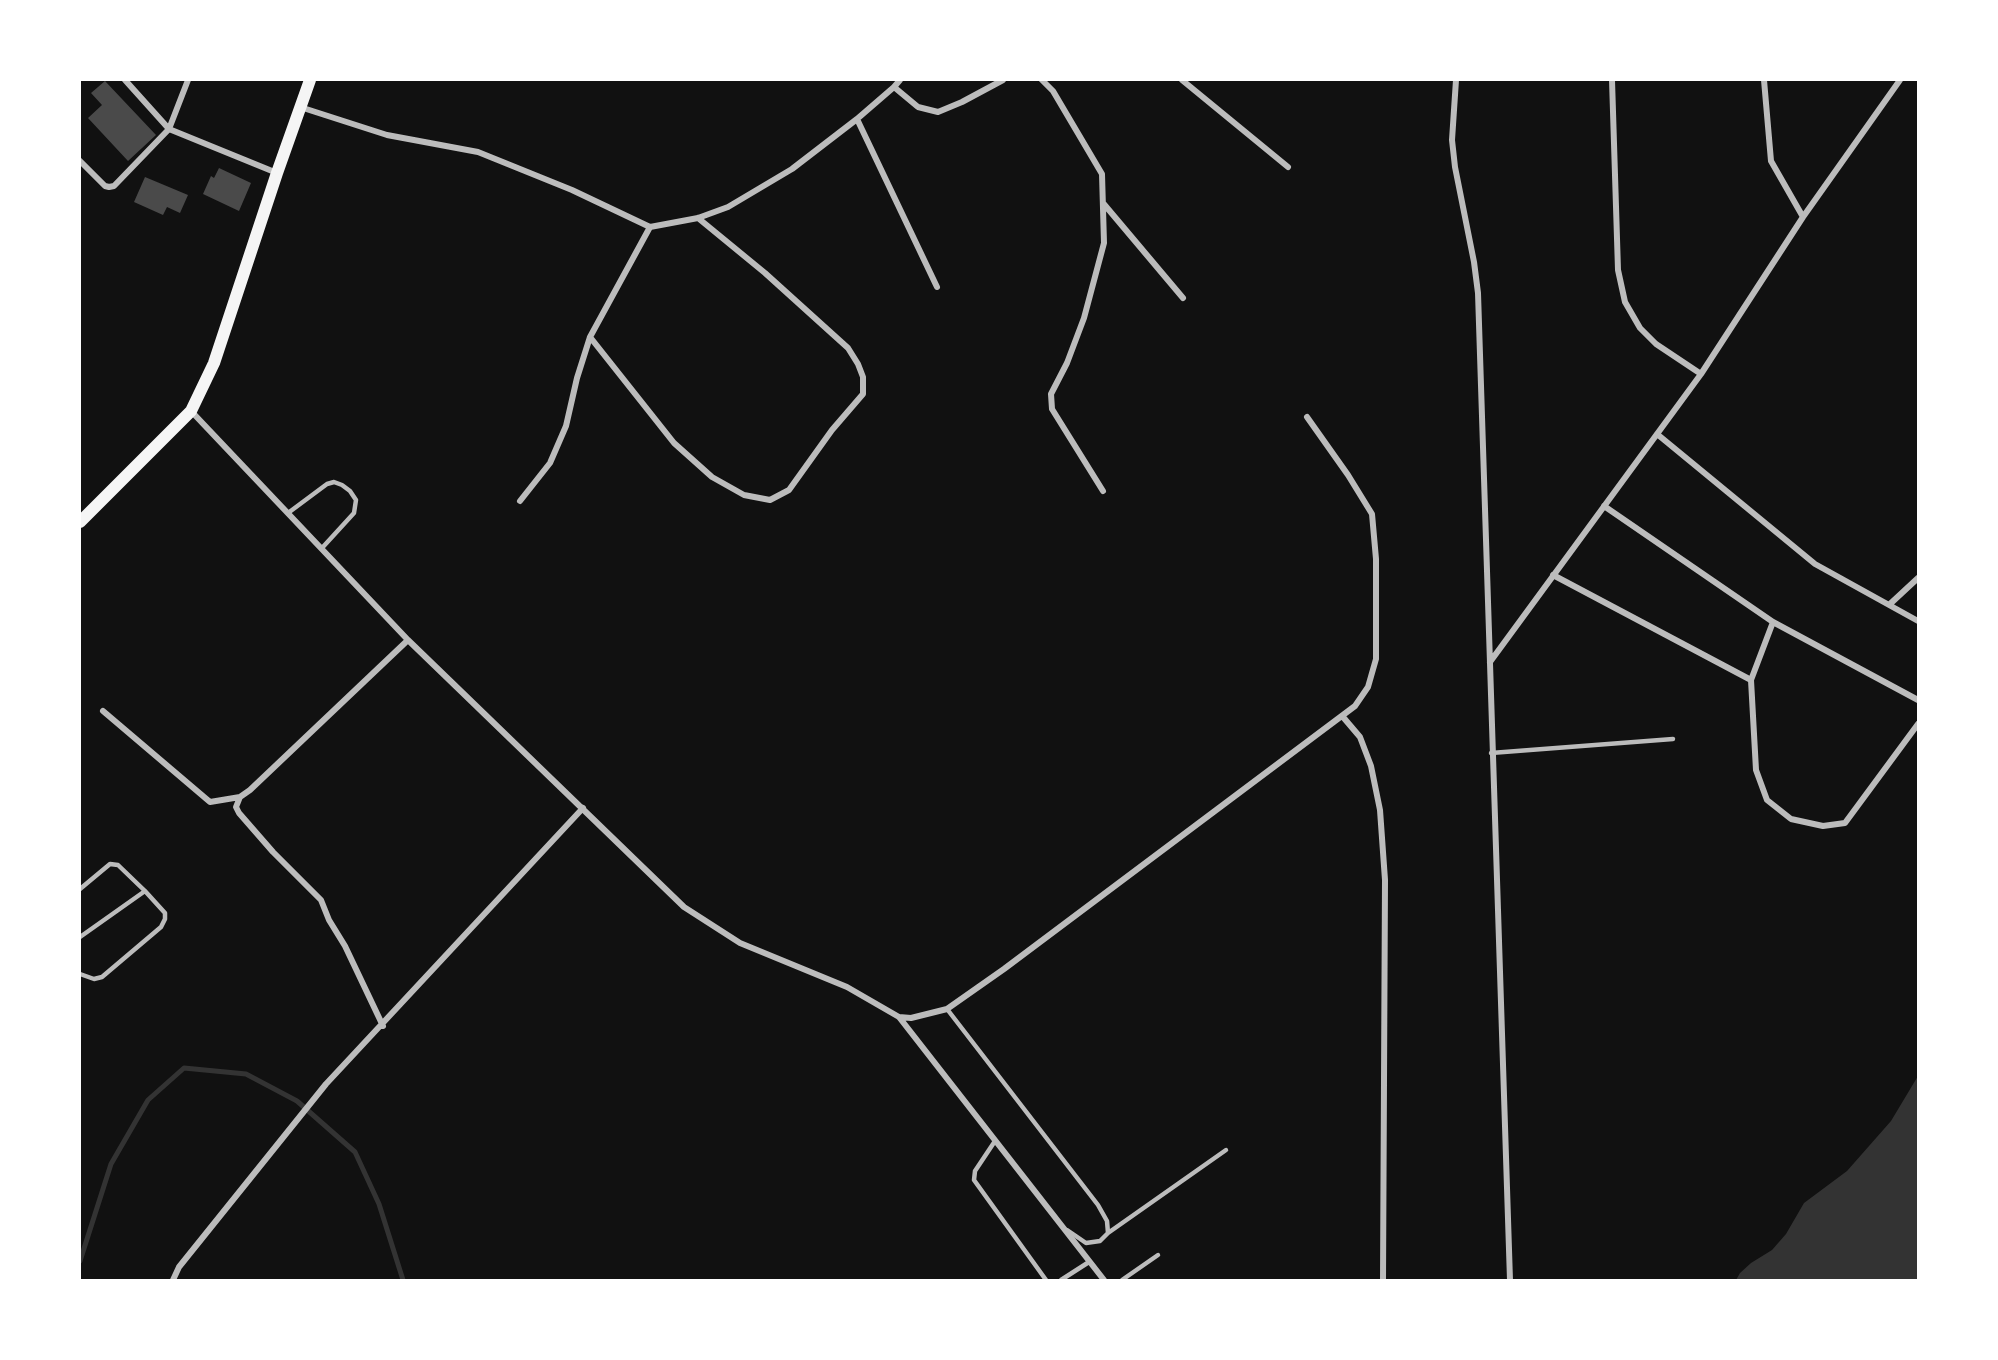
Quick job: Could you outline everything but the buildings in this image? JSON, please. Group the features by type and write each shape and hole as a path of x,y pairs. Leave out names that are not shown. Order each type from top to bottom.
{"main road":[{"path":"80,522 191,411 214,363 310,80"}],"street":[{"path":"124,80 169,129 277,173"},
{"path":"80,161 105,186 114,186 169,129 188,80"},
{"path":"300,106 387,135 478,152 572,190 650,227 698,218 728,207 792,168 857,119 900,80"},
{"path":"894,87 918,107 938,112 1003,80"},
{"path":"1042,80 1053,91 1102,174 1104,243 1084,318 1067,363 1051,394 1052,409 1103,491"},
{"path":"1182,80 1288,167"},
{"path":"1456,80 1452,140 1478,293 1491,753 1510,1281"},
{"path":"1612,80 1618,270 1625,302 1640,328 1656,344 1701,374"},
{"path":"1764,80 1771,162 1803,217"},
{"path":"1489,662 1701,374 1803,217 1900,80"},
{"path":"857,119 937,287"},
{"path":"1102,203 1183,298"},
{"path":"590,337 674,443 712,477 744,495 770,500 789,490 832,430 862,394 863,377 848,348 765,273 698,218"},
{"path":"520,501 550,463 566,426 577,378 590,337 650,227"},
{"path":"191,411 408,640 684,907 740,943 848,987 899,1017 1104,1281"},
{"path":"899,1017 917,1017 947,1009 1004,969 1343,717 1355,706 1368,687 1376,659 1376,559 1372,514 1307,417"},
{"path":"1657,434 1815,564 1918,621"},
{"path":"1604,506 1773,622 1918,700"},
{"path":"1553,575 1751,680"},
{"path":"1890,604 1918,578"},
{"path":"1773,622 1751,680 1755,770 1767,800 1791,819 1823,826 1845,823 1918,724"},
{"path":"103,711 210,802 240,797 408,640"},
{"path":"1343,717 1360,736 1371,766 1380,810 1385,880 1383,1281"},
{"path":"240,797 236,807 238,813 321,900 329,921 345,946 383,1026"},
{"path":"174,1281 179,1267 326,1084 383,1026 583,808"}],"lane":[{"path":"288,513 327,483 334,482 350,491 356,500 354,513 322,548"},
{"path":"1491,753 1673,739"},
{"path":"80,889 110,864 118,865 165,913 161,927 102,977 94,979 80,974"},
{"path":"80,937 145,891"},
{"path":"947,1009 1098,1205 1107,1221 1108,1233"},
{"path":"995,1141 975,1171 974,1180 1046,1281"},
{"path":"1059,1224 1086,1243 1100,1241 1108,1233 1226,1150"},
{"path":"1122,1281 1158,1255"},
{"path":"1061,1281 1089,1262"}],"shaded area":[{"path":"1918,1076 1918,1280 1736,1280 1751,1263 1772,1250 1786,1234 1804,1203 1847,1171 1891,1121"}],"waterway":[{"path":"80,1261 111,1164 148,1100 184,1068 246,1074 297,1101 355,1152 379,1204 403,1280"}]}
